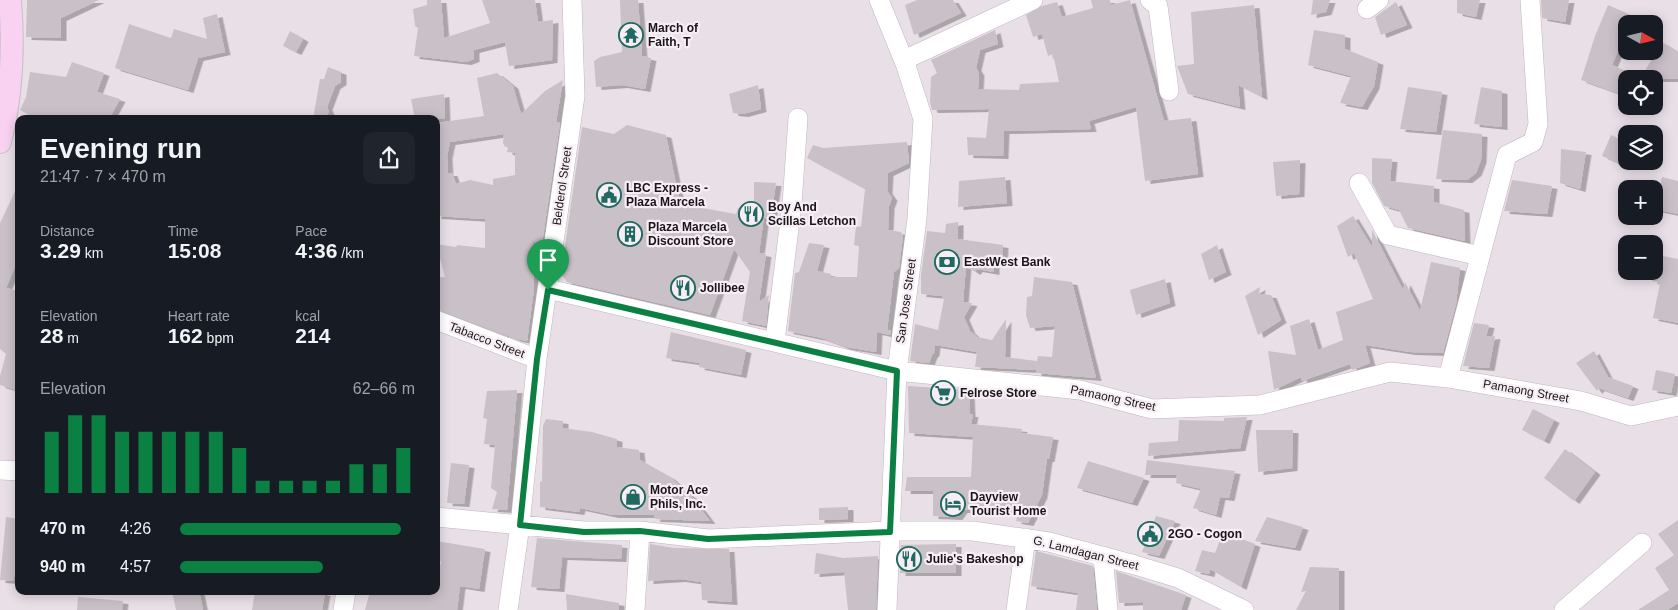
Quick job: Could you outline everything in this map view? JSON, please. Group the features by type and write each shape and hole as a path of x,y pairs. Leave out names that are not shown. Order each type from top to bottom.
{"main road":[{"path":"0,142 12,124 13,56 10,0"}],"street":[{"name":"Belderol Street","path":"508,610 520,525 537,359 575,96 572,0"},
{"name":"San Jose Street","path":"879,0 904,60 923,119 917,218 897,371 887,610"},
{"path":"904,60 1033,0"},
{"path":"1448,378 1507,155 1533,142 1538,124 1530,0"},
{"path":"1154,3 1168,91"},
{"path":"775,341 792,204 798,118"},
{"path":"1359,183 1388,235 1480,256"},
{"name":"Pamaong Street","path":"548,290 775,341 897,371 1080,390 1152,409 1260,404 1390,372 1448,378 1581,401 1631,416 1678,406"},
{"name":"Tabacco Street","path":"440,322 537,359"},
{"path":"0,470 15,471"},
{"name":"G. Lamdagan Street","path":"440,517 584,532 640,531 708,539 890,532 973,531 1026,538 1103,556 1178,578 1220,604 1244,610"},
{"path":"635,610 640,531"},
{"path":"1016,610 1026,538"},
{"path":"1564,610 1642,543"},
{"path":"1103,556 1108,610"},
{"path":"344,610 346,595"}],"building":[{"path":"27,0 99,0 61,18 61,38 26,37"},
{"path":"427,0 441,0 444,38 490,23 482,0 535,0 538,22 553,20 552,60 509,66 505,42 474,50 474,59 466,62 414,56 418,28 415,26 413,9 427,5"},
{"path":"620,0 638,0 642,56 651,58 645,89 622,85 596,87 594,61 600,57 622,52"},
{"path":"917,0 953,0 961,13 914,35 905,5"},
{"path":"1091,0 1110,0 1111,5 1130,0 1164,121 1191,118 1198,174 1145,181 1136,107 1089,121 1091,129 1004,131 1003,156 968,155 967,137 986,138 989,109 932,110 930,102 931,77 937,73 931,60 995,30 998,44 980,50 976,68 979,73 978,89 1019,90 1020,84 1059,82 1053,54 1048,56 1042,34 1033,37 1026,15 1042,6 1057,2 1062,17 1093,8"},
{"path":"1313,0 1330,0 1326,12 1311,15"},
{"path":"1457,0 1480,0 1476,17 1457,13"},
{"path":"1541,0 1569,0 1565,22 1542,18"},
{"path":"1396,2 1407,25 1381,35 1375,17"},
{"path":"1254,5 1262,97 1238,85 1240,107 1188,94 1177,66 1194,64 1191,12"},
{"path":"1608,5 1631,15 1618,15 1618,51 1612,65 1624,70 1618,70 1618,93 1581,80 1595,36"},
{"path":"217,14 225,52 198,58 188,90 115,68 129,24 171,38 174,29 207,39 203,18"},
{"path":"1314,30 1345,35 1345,49 1378,62 1374,86 1362,107 1340,103 1351,76 1308,65"},
{"path":"290,31 303,39 296,52 283,46"},
{"path":"1663,43 1678,52 1678,79 1663,79 1663,70 1645,70 1651,60 1663,60"},
{"path":"72,62 104,73 97,92 120,99 111,115 29,115 20,110 26,97 30,72 66,77"},
{"path":"328,67 341,72 341,82 335,86 327,107 329,112 326,115 314,115 320,79 324,79"},
{"path":"497,73 513,86 521,114 545,91 563,80 556,122 560,123 541,250 533,240 534,289 527,341 440,310 440,277 445,277 440,259 440,245 485,248 485,219 440,216 440,122 484,116 477,78","holes":["504,134 503,143 505,147 508,147 507,152 515,153 515,175 493,179 493,185 470,180 456,184 452,173 448,173 447,156 450,142"]},
{"path":"758,85 761,109 743,114 733,113 729,94"},
{"path":"1408,87 1442,92 1436,132 1400,129"},
{"path":"1481,87 1502,91 1502,127 1474,124"},
{"path":"444,94 445,119 440,119 440,115 414,115 411,99"},
{"name":"Plaza Marcela Discount Store","path":"627,125 666,135 680,204 736,214 738,208 764,216 759,253 766,254 759,302 769,295 766,326 742,321 750,272 734,249 710,315 567,282 561,274 582,127 614,134"},
{"path":"1443,130 1482,134 1481,160 1476,173 1467,180 1436,179"},
{"path":"1611,135 1618,138 1618,163 1602,156"},
{"path":"907,142 909,163 888,173 887,191 892,198 889,206 888,230 901,232 903,236 899,268 894,272 887,331 891,330 890,335 877,332 876,352 846,347 822,338 788,331 795,273 799,272 809,243 824,245 817,271 831,274 830,277 857,277 859,246 854,245 856,226 861,227 865,189 807,158 813,145 823,148"},
{"path":"1561,149 1586,152 1580,189 1560,183"},
{"path":"1372,158 1392,159 1390,181 1434,186 1434,202 1464,210 1465,241 1408,228 1399,210 1384,206 1372,183"},
{"path":"1300,160 1299,194 1276,196 1273,162"},
{"path":"1005,177 1007,203 958,207 959,181"},
{"path":"1662,177 1678,181 1678,214 1663,211 1663,180 1661,180"},
{"path":"1512,180 1552,186 1547,214 1504,211"},
{"path":"754,182 776,183 771,217 754,212"},
{"path":"15,191 15,267 6,288 15,290 15,390 0,385 0,376 6,354 0,349 0,223"},
{"path":"1353,216 1372,247 1372,230 1403,290 1405,282 1420,311 1431,262 1460,268 1456,304 1443,353 1410,352 1365,345 1370,363 1352,370 1350,364 1302,381 1301,377 1274,390 1268,351 1296,355 1290,326 1309,319 1318,350 1343,340 1336,312 1373,299 1354,253 1348,257 1337,226"},
{"path":"958,222 958,239 1003,245 1002,264 994,262 994,272 977,269 975,272 966,266 963,302 972,303 964,317 970,331 977,337 992,340 1006,319 1005,357 1037,361 1038,356 1052,357 1055,326 1030,328 1026,315 1027,297 1032,296 1034,277 1072,282 1096,378 1036,373 1036,370 975,367 977,352 935,345 934,353 929,363 910,361 915,324 938,330 944,299 942,299 942,296 921,294 921,275 927,231 945,233 946,224"},
{"path":"1217,245 1226,272 1209,280 1201,254"},
{"path":"1663,256 1678,259 1678,323 1653,318 1660,283 1652,281 1663,280"},
{"path":"1165,279 1170,303 1136,315 1130,290"},
{"path":"1260,287 1259,294 1271,295 1281,320 1258,335 1245,296"},
{"path":"1474,323 1489,325 1486,337 1495,336 1489,368 1463,366"},
{"path":"671,332 746,350 741,375 699,367 700,363 666,358"},
{"path":"1594,351 1608,377 1633,386 1628,398 1599,388 1597,391 1576,363"},
{"path":"1656,370 1675,374 1671,393 1652,390"},
{"path":"908,386 969,390 970,414 973,414 971,424 1022,429 1021,433 1053,437 1049,459 1047,459 1042,495 1028,523 1016,521 1019,510 962,510 957,517 933,516 933,491 905,491 907,477 971,477 973,437 909,433"},
{"path":"517,390 507,510 492,509 497,492 491,488 495,445 484,444 487,419 483,418 487,391"},
{"path":"1533,409 1554,420 1544,441 1522,430"},
{"path":"1247,417 1240,448 1148,456 1149,443 1178,441 1179,420 1224,421 1224,418"},
{"path":"546,419 563,421 563,428 592,432 617,439 617,447 639,450 640,460 670,477 691,496 710,521 655,519 654,515 613,515 580,508 579,512 540,507 543,426"},
{"path":"1256,430 1293,430 1292,468 1258,472"},
{"path":"1565,449 1595,472 1574,501 1544,478"},
{"path":"1147,460 1235,471 1229,498 1220,497 1216,515 1193,508 1201,489 1176,483 1177,475 1145,475"},
{"path":"1088,461 1144,478 1132,503 1077,488"},
{"path":"451,463 469,465 464,504 447,503"},
{"path":"848,507 848,519 819,520 819,508"},
{"path":"1156,516 1175,521 1159,556 1142,552"},
{"path":"6,517 15,518 15,576 13,581 0,580"},
{"path":"1267,517 1303,527 1295,548 1255,541"},
{"path":"1678,520 1678,603 1667,610 1638,610 1669,590 1655,568 1674,555 1658,534"},
{"path":"1223,532 1255,544 1241,587 1210,569 1209,574 1195,571 1202,550 1215,553"},
{"path":"537,538 622,545 621,559 562,557 559,589 531,587"},
{"path":"440,542 485,549 479,589 460,586 457,610 365,610 369,595 440,595"},
{"path":"650,544 674,548 729,549 732,602 702,600 701,582 680,579 648,581"},
{"path":"956,544 956,573 900,573 901,545"},
{"path":"1036,551 1093,566 1097,610 1076,610 1078,593 1031,586"},
{"path":"816,553 843,558 878,556 876,610 848,610 844,572 814,574"},
{"path":"1310,567 1339,568 1339,610 1296,610 1306,591 1301,592"},
{"path":"1116,571 1186,595 1181,610 1143,610 1143,602 1119,603"},
{"path":"566,594 619,603 619,610 567,610"},
{"path":"173,595 200,595 203,610 176,610"},
{"path":"254,595 325,595 322,610 252,610"},
{"path":"78,597 123,601 122,610 77,610"}],"place":[{"name":"March of Faith, T","path":"631,35"},
{"name":"LBC Express - Plaza Marcela","path":"609,195"},
{"name":"Boy And Scillas Letchon","path":"751,214"},
{"name":"Plaza Marcela Discount Store","path":"630,234"},
{"name":"EastWest Bank","path":"947,262"},
{"name":"Jollibee","path":"683,288"},
{"name":"Felrose Store","path":"943,393"},
{"name":"Motor Ace Phils, Inc.","path":"633,497"},
{"name":"Dayview Tourist Home","path":"953,504"},
{"name":"2GO - Cogon","path":"1150,534"},
{"name":"Julie's Bakeshop","path":"909,559"}],"route":[{"path":"548,290 775,341 897,371 890,532 708,539 640,531 584,532 520,525 537,359 548,290"}]}
